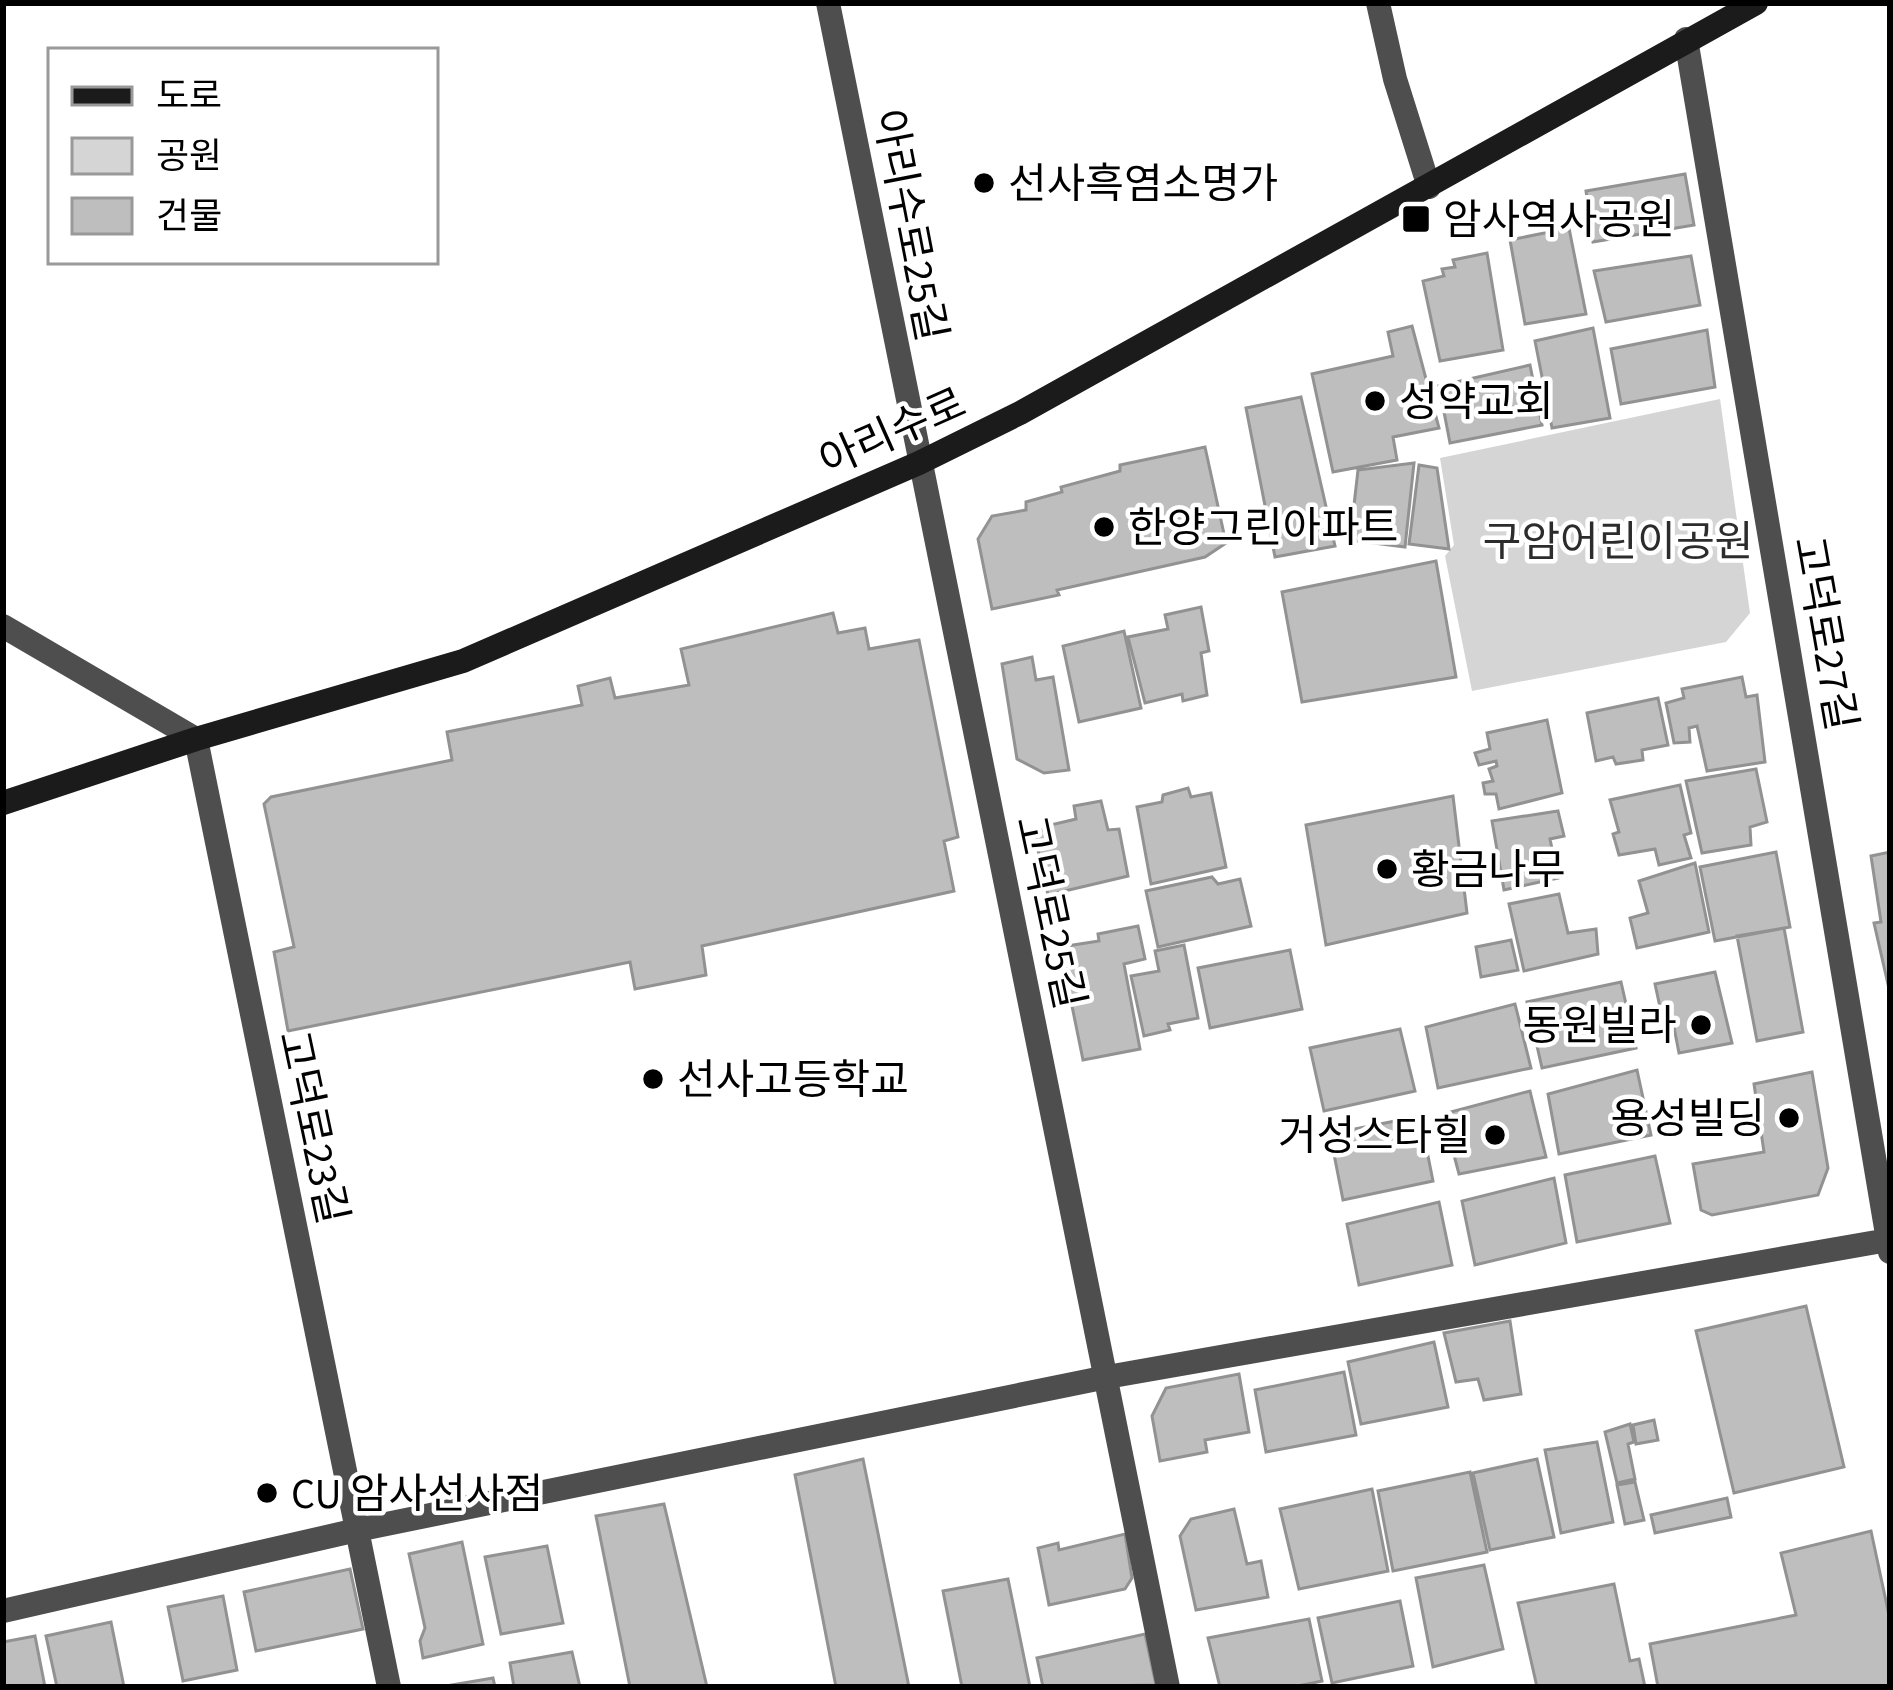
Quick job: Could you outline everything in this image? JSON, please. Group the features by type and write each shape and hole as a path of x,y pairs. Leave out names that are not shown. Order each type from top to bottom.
{"street":[{"name":"아리수로25길","path":"828,3 920,463"},
{"path":"1378,3 1395,80 1429,187"},
{"name":"아리수로","path":"3,802 196,739 463,661 920,463 1008,420 1756,3"},
{"name":"고덕로27길","path":"1107,1377 1889,1246 1686,39"},
{"name":"고덕로25길","path":"920,463 1168,1687"},
{"path":"3,626 196,739"},
{"name":"고덕로23길","path":"196,739 388,1687"},
{"path":"3,1611 357,1529 1107,1377"}],"green space":[{"name":"구암어린이공원","path":"1720,399 1750,613 1726,642 1472,691 1445,556 1454,545 1440,458"}],"building":[{"path":"1685,174 1694,225 1593,242 1586,191"},
{"path":"1569,228 1586,314 1525,324 1510,240"},
{"path":"1487,253 1503,350 1440,361 1423,281 1444,276 1442,269 1455,267 1453,260"},
{"path":"1691,256 1700,305 1606,322 1594,271"},
{"name":"성약교회","path":"1412,326 1439,428 1393,437 1397,460 1333,472 1312,374 1393,356 1388,332"},
{"path":"1593,328 1610,418 1552,428 1535,341"},
{"path":"1707,330 1715,387 1621,404 1611,349"},
{"path":"1530,365 1542,425 1450,443 1439,386"},
{"path":"1301,397 1335,546 1275,557 1246,408"},
{"name":"한양그린아파트","path":"1205,447 1226,543 1205,557 992,609 978,539 992,516 1026,510 1026,502 1120,471 1120,465"},
{"path":"1414,463 1405,547 1350,540 1358,470"},
{"path":"1419,465 1437,468 1449,549 1409,544"},
{"path":"1436,561 1456,677 1302,702 1282,592"},
{"path":"1201,607 1209,651 1201,653 1207,695 1183,701 1182,694 1145,703 1128,637 1168,629 1165,615"},
{"name":"선사고등학교","path":"833,613 838,633 865,628 869,649 919,640 958,837 944,841 954,891 702,946 706,975 635,989 630,962 288,1031 274,952 294,947 264,804 271,797 452,760 447,732 582,705 578,686 610,678 615,698 689,685 681,649"},
{"path":"1124,631 1141,708 1079,722 1063,646"},
{"path":"1032,657 1036,680 1053,677 1069,770 1044,773 1017,759 1002,664"},
{"path":"1742,677 1746,697 1757,695 1765,762 1707,771 1697,726 1689,728 1690,742 1674,743 1666,703 1684,698 1682,689"},
{"path":"1658,698 1668,745 1642,750 1643,760 1616,764 1613,757 1596,761 1587,713"},
{"path":"1547,720 1562,793 1499,809 1496,794 1485,794 1483,783 1493,781 1489,769 1497,766 1496,761 1479,765 1475,753 1490,749 1487,733"},
{"path":"1756,769 1767,822 1750,827 1751,845 1702,853 1686,781"},
{"path":"1680,785 1691,833 1684,835 1691,858 1659,865 1655,849 1619,855 1613,834 1619,832 1610,800"},
{"path":"1188,788 1191,797 1211,793 1226,867 1151,884 1137,807 1162,802 1163,795"},
{"name":"황금나무","path":"1453,796 1467,913 1326,945 1306,825"},
{"path":"1101,801 1108,830 1119,829 1128,876 1048,895 1035,837 1046,826 1076,819 1074,806"},
{"path":"1558,811 1564,836 1550,839 1558,878 1504,890 1492,821"},
{"path":"1776,852 1790,927 1715,941 1700,867"},
{"path":"1890,852 1890,993 1874,923 1881,922 1871,856"},
{"path":"1695,863 1709,932 1637,948 1630,918 1648,913 1639,881"},
{"path":"1212,877 1218,884 1240,879 1251,926 1158,947 1146,891"},
{"path":"1559,894 1568,933 1596,929 1598,954 1524,971 1509,904"},
{"path":"1138,926 1145,959 1124,964 1140,1049 1083,1060 1060,947 1099,941 1098,934"},
{"path":"1784,928 1803,1032 1757,1041 1737,936"},
{"path":"1511,940 1518,970 1481,977 1476,947"},
{"path":"1184,945 1198,1018 1168,1024 1170,1030 1144,1036 1131,976 1159,971 1155,951"},
{"path":"1290,950 1302,1009 1210,1028 1198,968"},
{"name":"동원빌라","path":"1715,972 1732,1043 1679,1053 1670,1007 1660,1007 1655,984"},
{"path":"1621,982 1636,1048 1542,1068 1527,1002"},
{"path":"1515,1004 1531,1068 1438,1088 1426,1027"},
{"path":"1400,1029 1415,1091 1324,1111 1310,1048"},
{"path":"1637,1070 1651,1135 1559,1154 1548,1094"},
{"name":"용성빌딩","path":"1812,1072 1828,1168 1818,1195 1712,1215 1701,1210 1693,1164 1764,1152 1754,1084"},
{"name":"거성스타힐","path":"1530,1091 1546,1157 1459,1174 1443,1114"},
{"path":"1420,1116 1433,1181 1343,1200 1330,1134"},
{"path":"1655,1156 1670,1223 1577,1242 1565,1175"},
{"path":"1554,1178 1566,1243 1475,1265 1462,1201"},
{"path":"1439,1202 1452,1265 1359,1285 1347,1224"},
{"path":"1806,1306 1844,1467 1734,1493 1696,1331"},
{"path":"1510,1321 1521,1394 1484,1400 1478,1379 1456,1382 1444,1333"},
{"path":"1434,1342 1448,1407 1361,1424 1348,1362"},
{"path":"1344,1372 1356,1435 1266,1452 1255,1390"},
{"path":"1239,1374 1249,1432 1205,1440 1207,1452 1160,1461 1152,1416 1166,1388"},
{"path":"1654,1420 1658,1440 1636,1444 1633,1425"},
{"path":"1630,1424 1634,1442 1628,1444 1635,1479 1617,1483 1605,1432"},
{"path":"1597,1442 1613,1522 1561,1533 1545,1450"},
{"path":"863,1459 909,1687 836,1687 795,1475"},
{"path":"1537,1459 1554,1537 1490,1550 1473,1473"},
{"path":"1470,1472 1487,1552 1393,1571 1378,1491"},
{"path":"1635,1482 1644,1520 1625,1524 1617,1485"},
{"path":"1372,1489 1388,1571 1299,1589 1280,1509"},
{"path":"1727,1498 1731,1517 1655,1533 1651,1515"},
{"path":"664,1504 707,1687 630,1687 596,1516"},
{"path":"1234,1509 1247,1564 1261,1561 1268,1597 1196,1610 1180,1536 1191,1519"},
{"path":"1871,1531 1890,1620 1890,1687 1658,1687 1650,1644 1796,1615 1781,1553"},
{"path":"1125,1534 1132,1578 1125,1589 1049,1605 1038,1548 1058,1543 1059,1550"},
{"path":"462,1542 483,1644 423,1658 420,1641 425,1628 409,1554"},
{"path":"547,1546 563,1623 501,1634 485,1557"},
{"path":"1484,1565 1503,1649 1433,1667 1416,1578"},
{"path":"350,1569 363,1629 256,1651 244,1592"},
{"path":"1008,1579 1030,1687 962,1687 943,1591"},
{"path":"1614,1584 1630,1661 1639,1659 1645,1687 1537,1687 1518,1603"},
{"path":"223,1596 237,1670 183,1681 168,1607"},
{"path":"1400,1601 1413,1666 1332,1683 1318,1618"},
{"path":"1309,1619 1322,1681 1293,1687 1220,1687 1208,1638"},
{"path":"111,1622 124,1687 57,1687 46,1636"},
{"path":"1145,1634 1156,1685 1043,1687 1037,1658"},
{"path":"35,1636 45,1687 3,1687 3,1642"},
{"path":"572,1652 580,1687 514,1687 510,1663"},
{"path":"493,1678 495,1687 440,1687"}],"place":[{"name":"선사흑염소명가","path":"984,183"},
{"name":"암사역사공원","path":"1416,219"},
{"name":"성약교회","path":"1375,401"},
{"name":"한양그린아파트","path":"1104,527"},
{"name":"황금나무","path":"1387,869"},
{"name":"동원빌라","path":"1701,1025"},
{"name":"선사고등학교","path":"653,1079"},
{"name":"용성빌딩","path":"1789,1118"},
{"name":"거성스타힐","path":"1495,1135"},
{"name":"CU 암사선사점","path":"267,1493"}]}
